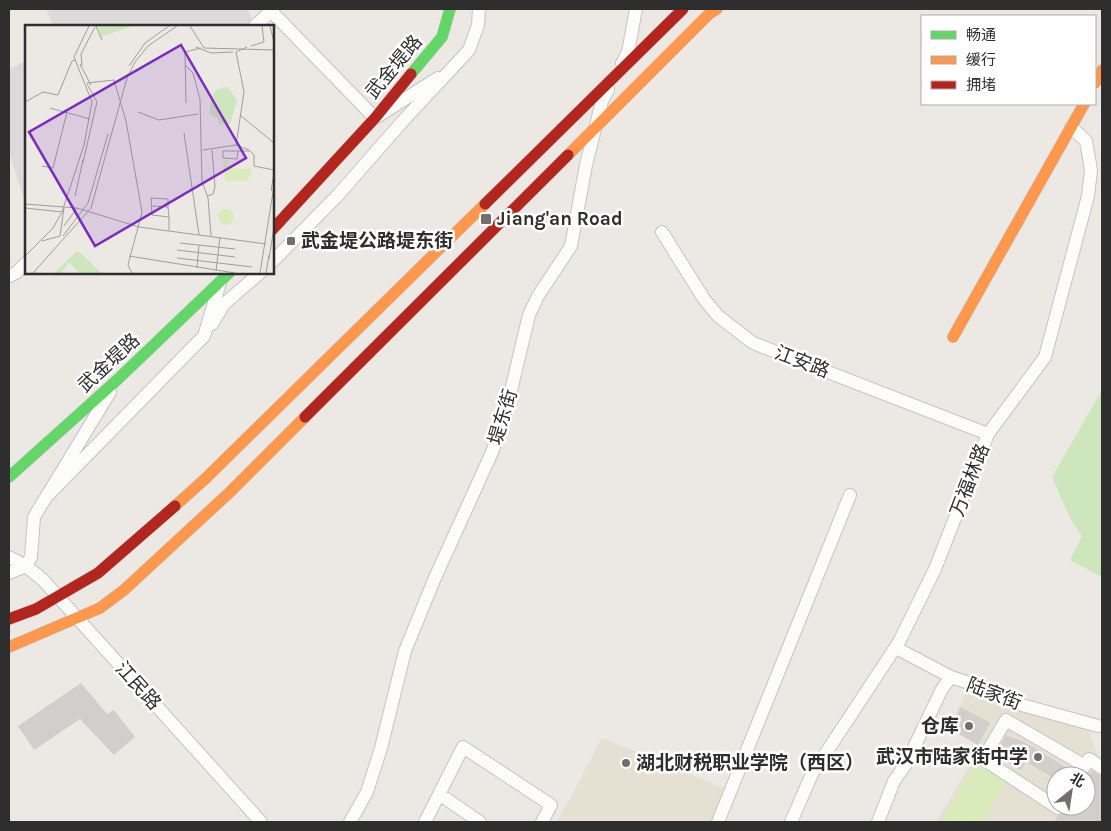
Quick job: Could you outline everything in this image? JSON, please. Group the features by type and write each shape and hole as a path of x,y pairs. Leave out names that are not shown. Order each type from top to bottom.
{"main road":[{"name":"武金堤路","path":"274,228 375,118 442,37 450,9"},
{"path":"9,619 36,609 98,573 205,479 683,9"},
{"path":"9,647 100,608 124,590 230,492 595,127 709,14 717,9"},
{"path":"1096,81 1102,70"},
{"path":"953,337 1083,105"},
{"name":"武金堤路","path":"9,477 117,380 228,274"}],"street":[{"path":"274,260 338,195 469,50 478,25 479,9"},
{"name":"堤东街","path":"350,822 367,792 381,748 405,651 434,580 494,450 508,403 529,315 538,296 571,246 586,165 602,101 628,52 636,9"},
{"path":"256,25 270,10 375,118 455,67"},
{"name":"万福林路","path":"791,822 812,774 896,648 935,569 988,434 1045,357 1088,196 1091,170 1086,141 1071,127"},
{"name":"江安路","path":"662,232 704,300 718,316 753,343 988,434"},
{"path":"9,276 16,273 25,264"},
{"path":"47,496 204,336 224,304 259,274"},
{"path":"204,336 220,282"},
{"path":"9,573 26,566 32,549 34,517 117,380"},
{"path":"718,822 850,495"},
{"name":"江民路","path":"9,557 26,566 43,580 261,822"},
{"name":"陆家街","path":"896,648 951,677 996,692 1022,705 1101,726"},
{"path":"878,822 894,781 906,764 942,689 951,677"},
{"path":"1046,800 983,758 1006,720 1075,766"},
{"path":"425,822 463,747 551,805 542,822"},
{"path":"1085,766 1089,759 1102,768"},
{"path":"439,794 480,822"}],"shaded area":[{"path":"46,9 248,9 252,20 247,25 54,25"},
{"path":"25,61 25,203 9,151 9,69"},
{"name":"武汉市陆家街中学","path":"968,689 1000,705 1087,728 1098,755 1102,759 1102,822 936,822 981,747 949,728"},
{"name":"湖北财税职业学院（西区）","path":"602,738 726,789 712,822 557,822"}],"green space":[{"path":"1102,390 1102,577 1070,560 1082,536 1070,518 1052,477"},
{"path":"975,764 1006,782 982,822 971,822 964,818 969,822 946,822 942,820"}],"building":[{"path":"81,683 107,714 114,710 135,737 114,755 80,719 34,750 18,726"},
{"name":"仓库","path":"961,707 990,723 978,745 949,728"},
{"path":"1006,735 1026,743 1064,766 1046,766 1046,773 1026,762 1021,770 1005,761 1003,753 998,750"},
{"path":"1096,773 1102,776 1102,822 1054,822 1058,816 1096,816"}],"traffic: fast":[{"path":"411,74 442,37 450,9"},
{"path":"9,477 117,380 228,274"}],"traffic: slow":[{"path":"568,155 709,14 717,9"},
{"path":"1096,81 1102,70"},
{"path":"953,337 1083,105"},
{"path":"175,506 205,479 485,204"},
{"path":"9,647 100,608 124,590 230,492 305,417"}],"traffic: jam":[{"path":"485,204 683,9"},
{"path":"274,228 375,118 411,74"},
{"path":"305,417 568,155"},
{"path":"9,619 36,609 98,573 175,506"}],"place":[{"name":"Jiang'an Road","path":"486,219"},
{"name":"武金堤公路堤东街","path":"291,241"},
{"name":"仓库","path":"969,726"},
{"name":"武汉市陆家街中学","path":"1038,757"},
{"name":"湖北财税职业学院（西区）","path":"626,763"}]}
